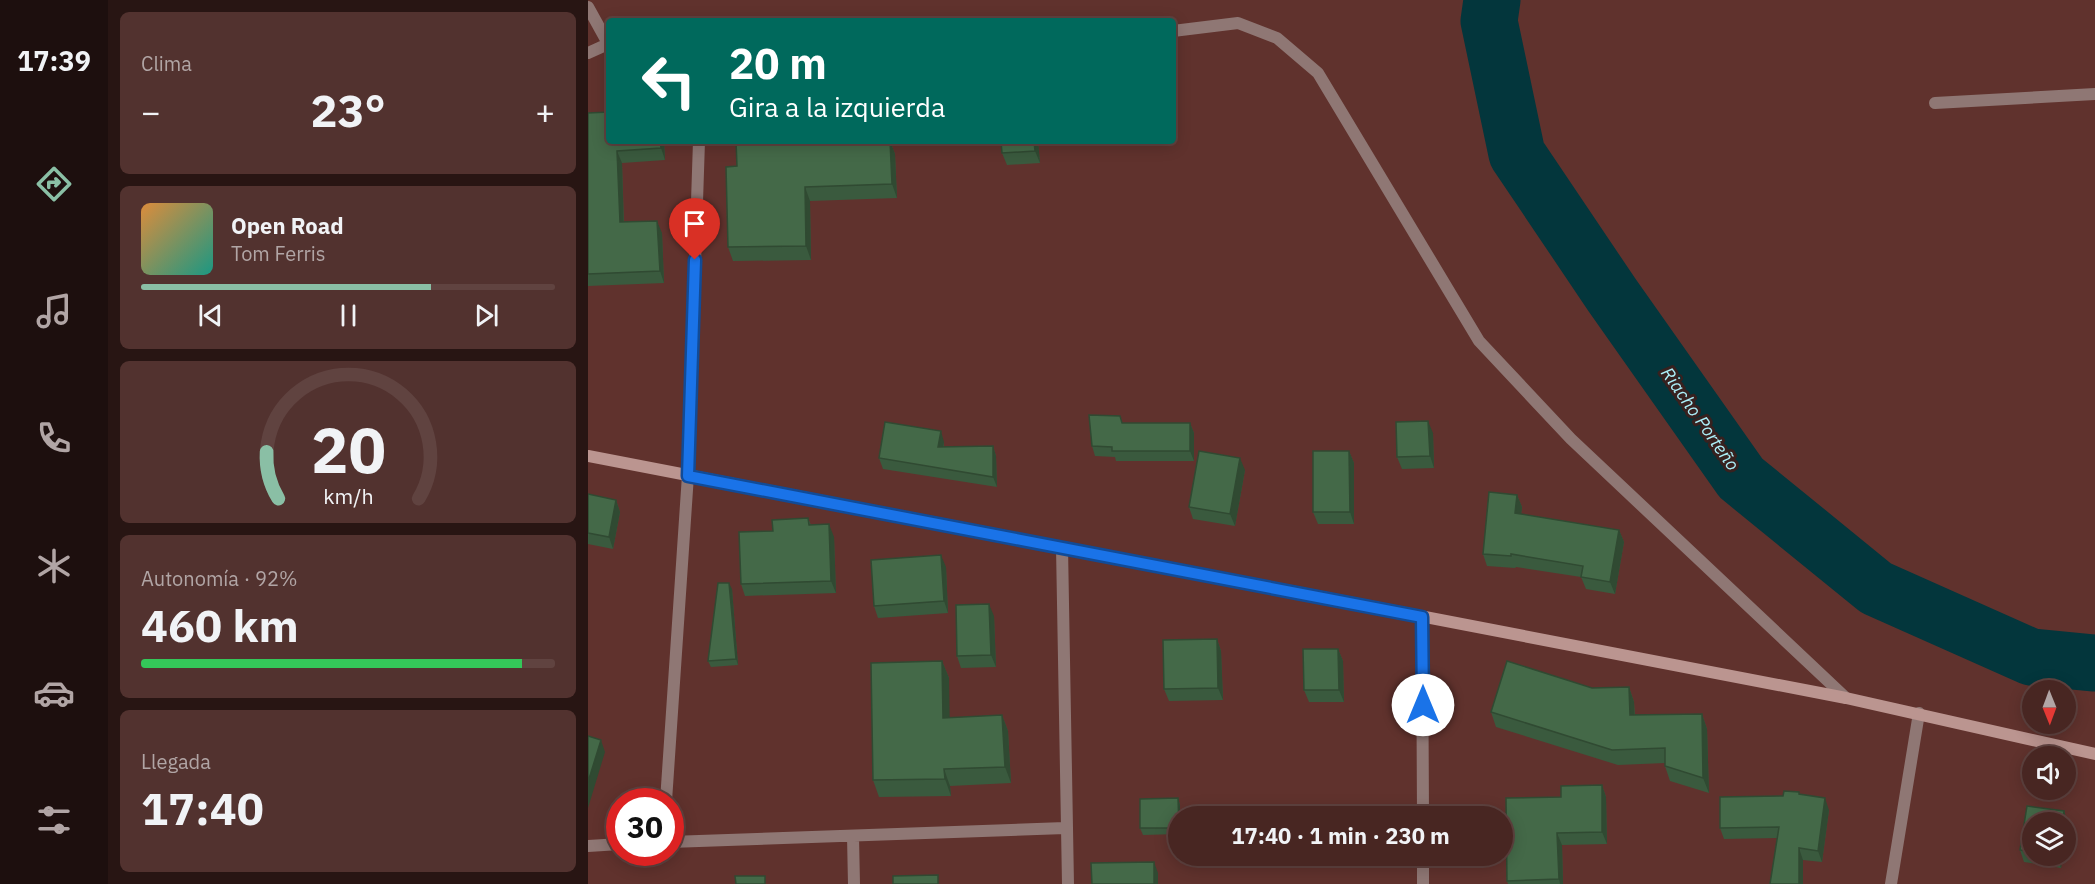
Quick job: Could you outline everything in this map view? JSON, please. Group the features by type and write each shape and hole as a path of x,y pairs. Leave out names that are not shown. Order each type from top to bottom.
{"street":[{"path":"588,7 606,41"},
{"path":"1176,31 1238,23 1276,38 1318,73 1479,341 1570,439 1846,698"},
{"path":"588,53 606,46"},
{"path":"1935,103 2095,94"},
{"path":"667,788 688,476 699,144"},
{"path":"588,456 1846,698 2095,754"},
{"path":"1062,547 1065,828 1068,884"},
{"path":"1422,617 1423,806"},
{"path":"1891,884 1919,713"},
{"path":"684,842 1065,828"},
{"path":"853,836 854,884"},
{"path":"588,846 606,845"},
{"path":"1423,866 1423,884"}],"building":[{"path":"606,112 606,144 660,144 661,148 617,151 620,222 657,221 660,271 588,274 588,113"},
{"path":"736,144 890,144 892,184 805,187 806,246 728,247 726,167 737,166"},
{"path":"1001,144 1034,144 1035,151 1002,153"},
{"path":"1089,415 1120,416 1122,423 1190,423 1190,451 1112,451 1112,447 1092,446"},
{"path":"1428,421 1430,456 1397,457 1396,422"},
{"path":"885,422 941,431 938,447 993,446 993,477 879,458"},
{"path":"1199,451 1240,458 1230,514 1189,507"},
{"path":"1313,451 1349,451 1350,512 1313,512"},
{"path":"1489,492 1517,495 1515,513 1619,530 1610,582 1581,577 1583,566 1511,554 1511,556 1483,554"},
{"path":"588,494 616,500 609,537 588,533"},
{"path":"808,518 809,525 829,524 831,581 741,584 739,532 773,531 772,520"},
{"path":"941,555 944,601 874,606 871,560"},
{"path":"718,583 729,583 736,659 708,661"},
{"path":"989,604 991,655 957,656 956,605"},
{"path":"1217,639 1218,688 1164,689 1163,640"},
{"path":"1303,649 1338,649 1339,690 1304,690"},
{"path":"942,661 943,718 1002,715 1005,767 944,769 945,779 873,780 871,663"},
{"path":"1507,661 1592,688 1629,687 1630,715 1702,714 1703,778 1665,766 1665,748 1612,750 1491,712"},
{"path":"588,736 601,740 588,782"},
{"path":"1602,785 1602,832 1557,833 1559,879 1507,881 1507,866 1513,866 1513,806 1506,806 1506,798 1561,797 1561,786"},
{"path":"1784,791 1825,798 1818,851 1799,848 1799,884 1770,884 1779,827 1720,828 1720,797 1783,796"},
{"path":"1178,798 1178,806 1168,806 1168,828 1140,828 1140,799"},
{"path":"2027,806 2064,811 2064,812 2026,812"},
{"path":"1154,862 1154,884 1092,884 1091,863"},
{"path":"938,875 938,884 893,884 893,876"},
{"path":"735,876 765,876 765,884 736,884"}],"waterway":[{"name":"Riacho Porteño","path":"1492,0 1489,21 1517,154 1612,295 1741,478 1876,588 2031,657 2095,663"}],"route":[{"path":"695,260 688,476 1422,617 1423,705"}]}
